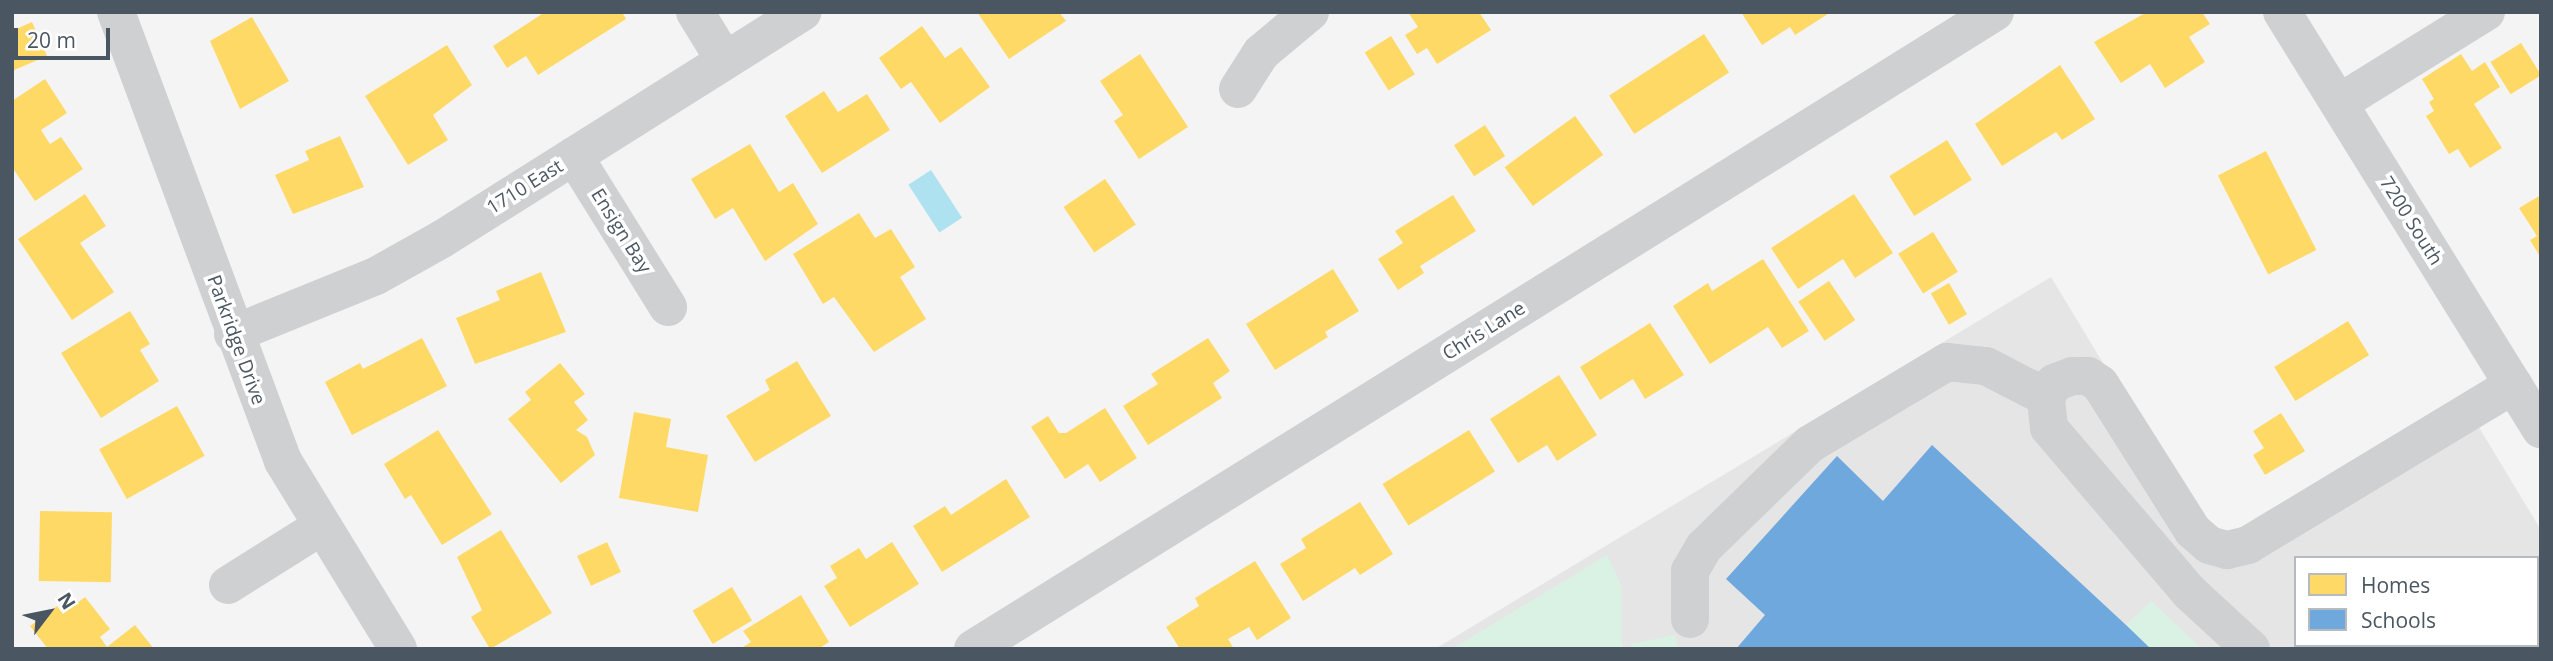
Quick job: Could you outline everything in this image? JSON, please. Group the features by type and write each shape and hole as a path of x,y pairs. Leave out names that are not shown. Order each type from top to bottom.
{"street":[{"name":"Parkridge Drive","path":"116,12 233,334 284,461 398,649"},
{"path":"695,12 725,61"},
{"name":"1710 East","path":"233,334 376,276 803,12"},
{"path":"1238,89 1261,53 1310,12"},
{"name":"Chris Lane","path":"973,649 1995,12"},
{"name":"7200 South","path":"2282,12 2541,429"},
{"path":"2339,103 2486,12"},
{"name":"Ensign Bay","path":"574,156 668,307"},
{"path":"1690,620 1689,570 1703,547 1810,444 1947,362 1986,366 2046,397"},
{"path":"2251,649 2190,593 2049,428 2046,397 2054,383 2072,376 2088,376 2099,384 2193,531 2209,545 2227,550 2248,545 2513,385"},
{"path":"228,585 322,526"}],"shaded area":[{"path":"2051,277 2213,545 2460,396 2541,530 2541,649 1435,649"}],"green space":[{"path":"1607,555 1621,585 1622,649 1452,649"},
{"path":"2151,601 2202,649 2151,649 2126,625"},
{"path":"1675,635 1678,649 1632,649 1631,644"}],"water":[{"path":"931,170 962,218 939,233 908,185"}],"building: Homes":[{"path":"545,12 622,12 626,19 538,75 526,56 507,68 493,46"},
{"path":"977,12 1059,12 1066,21 1009,59"},
{"path":"1408,12 1479,12 1491,30 1437,64 1427,48 1417,54 1405,35 1418,27"},
{"path":"1741,12 1831,12 1795,35 1790,27 1762,45"},
{"path":"2147,12 2202,12 2210,24 2189,37 2205,62 2165,88 2150,64 2121,83 2094,42"},
{"path":"252,17 289,81 240,109 210,41"},
{"path":"32,22 47,56 12,71 12,31"},
{"path":"922,26 945,58 961,47 990,87 940,123 911,82 901,89 879,58"},
{"path":"1704,34 1729,73 1634,134 1609,96"},
{"path":"1391,36 1415,74 1389,91 1365,52"},
{"path":"2521,43 2541,75 2511,94 2490,62"},
{"path":"447,45 472,85 433,115 448,140 408,165 365,96"},
{"path":"1140,54 1188,127 1139,159 1114,121 1123,115 1100,81"},
{"path":"2461,54 2472,71 2485,62 2500,87 2474,104 2502,148 2470,168 2458,149 2449,154 2426,116 2434,111 2429,102 2434,99 2422,79"},
{"path":"2060,65 2095,119 2062,140 2056,132 2002,166 1975,124"},
{"path":"45,79 67,113 41,130 50,144 61,137 83,169 35,201 12,167 12,101"},
{"path":"824,91 838,112 867,94 890,130 822,173 785,116"},
{"path":"1575,116 1603,155 1533,206 1505,167"},
{"path":"1485,125 1505,156 1474,176 1454,145"},
{"path":"340,136 364,187 293,214 275,175 309,160 305,151"},
{"path":"1947,140 1972,180 1914,216 1889,176"},
{"path":"750,144 779,192 793,183 818,224 765,261 733,208 715,219 691,179"},
{"path":"2266,151 2316,250 2268,274 2218,176"},
{"path":"1105,179 1136,225 1094,253 1064,207"},
{"path":"85,194 106,226 80,243 114,292 72,320 18,239"},
{"path":"1854,194 1893,253 1855,278 1843,259 1798,289 1771,248"},
{"path":"1453,195 1476,231 1420,266 1424,273 1398,290 1378,259 1403,243 1395,231"},
{"path":"2541,195 2541,258 2530,240 2537,236 2519,208"},
{"path":"859,213 875,238 891,229 915,267 900,277 926,319 874,352 834,297 823,304 793,254"},
{"path":"1933,232 1958,272 1923,294 1898,254"},
{"path":"1763,259 1809,331 1782,348 1768,327 1710,364 1673,306 1708,283 1712,291"},
{"path":"1333,269 1359,311 1325,332 1328,337 1275,370 1246,324"},
{"path":"541,272 566,332 475,364 456,318 500,300 496,291"},
{"path":"1829,281 1855,320 1825,341 1798,302"},
{"path":"1949,283 1967,314 1949,325 1931,294"},
{"path":"130,311 150,344 140,350 159,381 101,418 61,353"},
{"path":"2348,321 2369,355 2295,401 2274,367"},
{"path":"1650,323 1684,375 1645,399 1633,379 1600,400 1580,367"},
{"path":"422,338 447,386 352,435 325,382 360,363 363,369"},
{"path":"1208,338 1230,371 1213,383 1222,398 1148,445 1123,406 1158,384 1151,374"},
{"path":"797,361 831,416 755,462 726,416 770,390 765,380"},
{"path":"560,363 585,394 574,402 588,420 576,430 587,437 595,455 561,483 508,419 531,400 525,392"},
{"path":"1559,375 1597,435 1557,461 1547,445 1518,463 1490,419"},
{"path":"177,406 205,456 127,499 99,449"},
{"path":"1105,408 1137,458 1100,482 1088,464 1065,479 1031,427 1048,416 1059,433 1066,433"},
{"path":"634,412 671,419 666,447 708,455 698,512 619,498"},
{"path":"2281,413 2305,451 2265,475 2253,455 2264,448 2253,431"},
{"path":"438,430 492,514 442,545 411,495 405,499 384,464"},
{"path":"1469,430 1495,472 1408,526 1382,484"},
{"path":"1006,479 1030,517 942,572 913,526 945,506 951,515"},
{"path":"1360,502 1393,554 1360,575 1355,568 1303,601 1280,564 1306,548 1301,539"},
{"path":"40,511 112,512 111,582 39,581"},
{"path":"501,530 552,613 490,649 471,617 482,610 457,557"},
{"path":"607,542 621,572 591,586 577,556"},
{"path":"892,542 919,584 850,627 824,586 837,578 830,566 859,548 866,559"},
{"path":"1255,561 1291,618 1257,640 1249,627 1228,639 1234,649 1180,649 1166,627 1199,606 1195,598"},
{"path":"732,587 752,620 713,644 693,611"},
{"path":"801,595 829,642 818,649 740,649 751,642 743,631"},
{"path":"85,597 110,629 100,637 107,647 135,625 154,649 48,649 30,626 57,606 63,614"}],"building: Schools":[{"path":"1932,445 2151,649 1736,649 1765,615 1726,579 1837,456 1883,501"}]}
